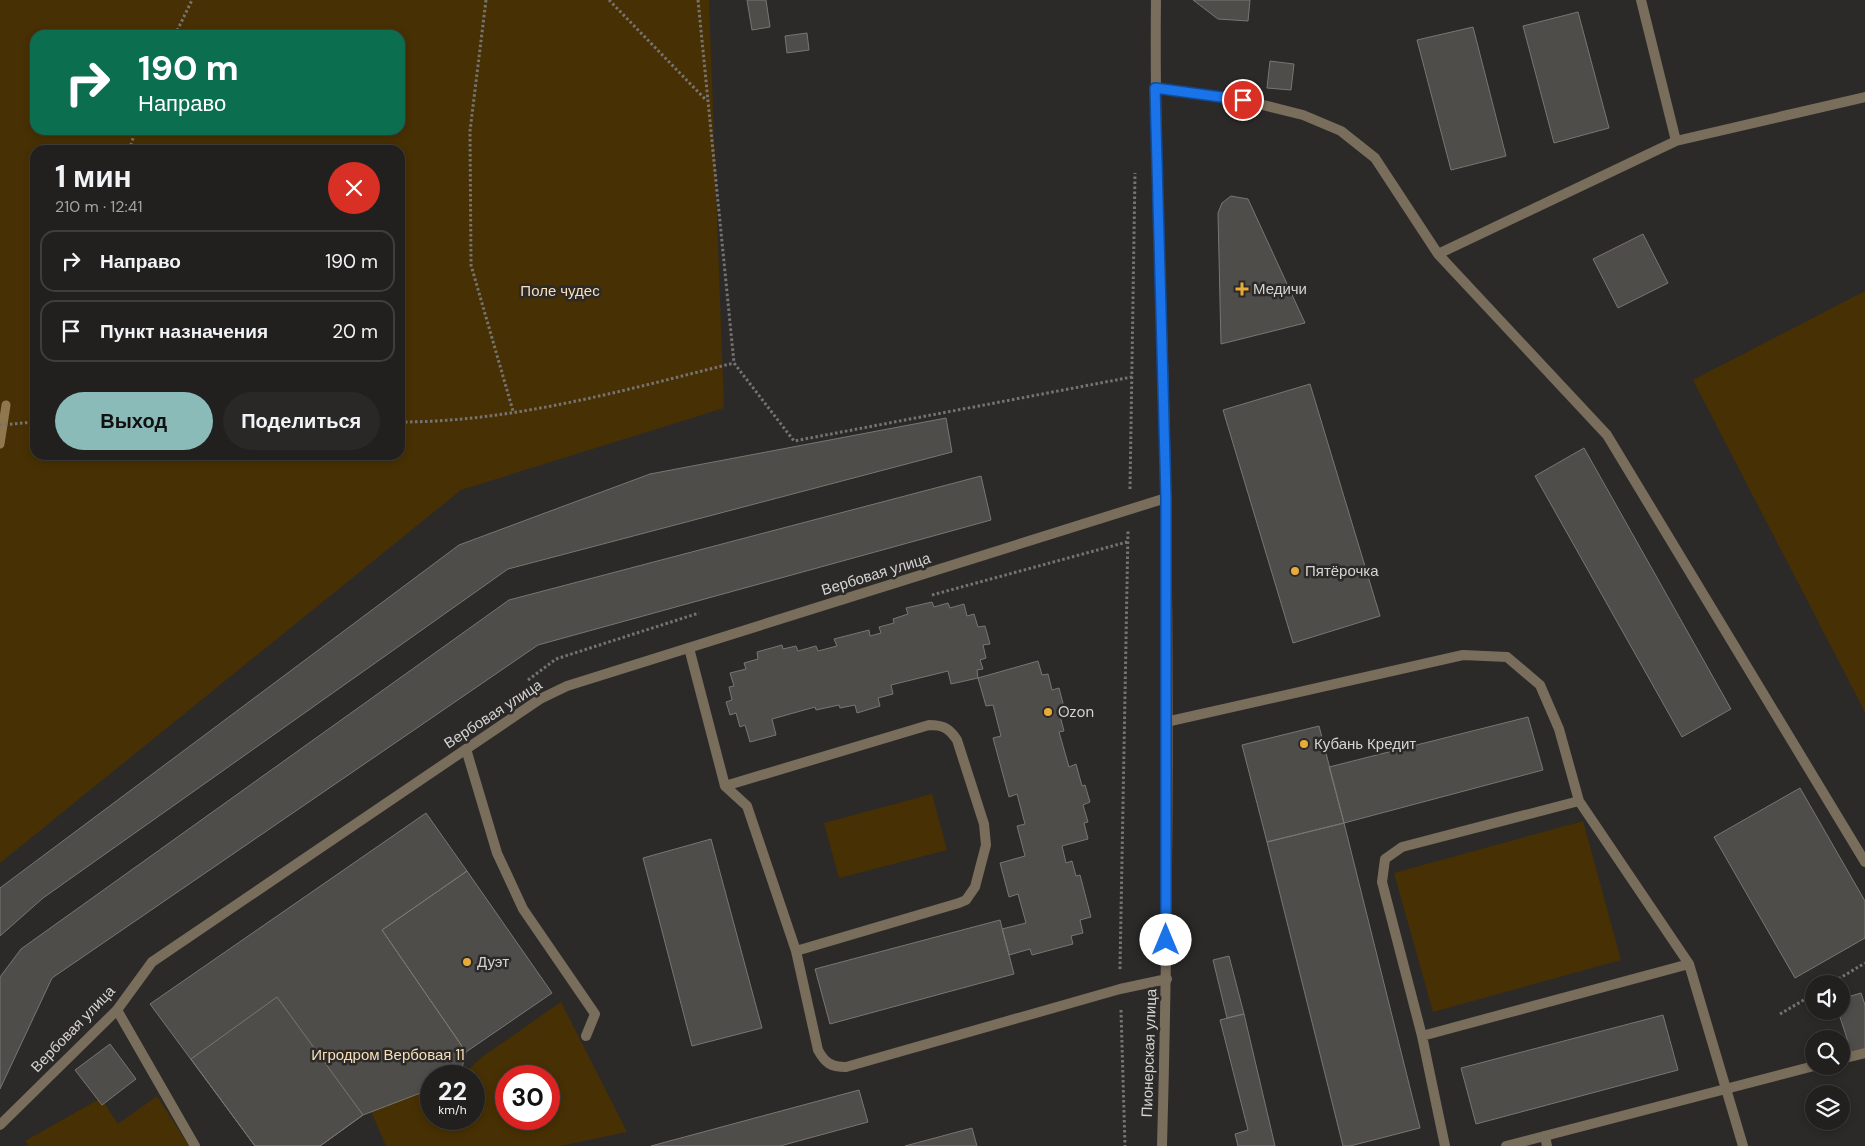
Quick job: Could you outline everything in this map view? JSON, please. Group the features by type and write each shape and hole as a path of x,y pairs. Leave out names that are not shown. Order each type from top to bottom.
{"street":[{"name":"Пионерская улица","path":"1156,0 1155,88 1166,498 1166,979 1162,1146"},
{"path":"1641,0 1676,141"},
{"path":"1155,88 1243,100 1303,115 1341,131 1375,158 1438,254 1607,435 1865,862"},
{"path":"1438,254 1676,141 1865,97"},
{"name":"Вербовая улица","path":"0,1125 117,1010 152,962 540,698 567,686 1166,498"},
{"path":"689,648 725,786 747,806 796,951 818,1050 824,1060 834,1066 846,1067 1120,989 1166,979"},
{"path":"1166,722 1463,655 1507,657 1540,685 1560,729 1579,801 1690,964 1743,1146"},
{"path":"725,786 929,725 940,725 951,731 957,740 986,834 985,855 972,894 959,903 796,951"},
{"path":"466,749 498,854 523,909 595,1014 586,1036"},
{"path":"1444,1146 1422,1036 1382,882 1385,859 1402,847 1579,801"},
{"path":"1422,1036 1690,964"},
{"path":"117,1010 195,1146"},
{"path":"1850,1056 1865,1052"},
{"path":"1506,1146 1546,1141 1725,1089 1805,1068"}],"path":[{"path":"177,30 192,0"},
{"path":"486,0 470,131 471,264 513,411"},
{"path":"609,0 706,100"},
{"path":"698,0 706,100 734,363 794,441 1132,377"},
{"path":"1125,1146 1120,989 1126,542 1130,509 1135,168"},
{"path":"405,422 430,422 575,403 734,363"},
{"path":"0,425 30,422"},
{"path":"1845,975 1865,963"},
{"path":"1780,1014 1805,999"}],"green space":[{"name":"Поле чудес","path":"0,0 709,0 724,408 461,490 0,863"},
{"path":"1865,291 1865,712 1693,380"},
{"path":"932,794 947,850 839,878 824,823"},
{"path":"1583,821 1621,960 1433,1012 1394,873"},
{"name":"Игродром Вербовая 11","path":"345,922 451,1065 420,1065 420,1130 485,1130 485,1065 474,1065 482,1057 561,1002 627,1132 560,1146 386,1146 367,1102"},
{"path":"157,1096 189,1146 29,1146 25,1141 101,1098 118,1124"}],"building":[{"path":"747,0 766,0 770,27 752,30"},
{"path":"1193,0 1250,0 1248,21 1218,19"},
{"path":"1578,12 1609,128 1554,143 1523,26"},
{"path":"1473,27 1506,156 1451,170 1417,40"},
{"path":"807,33 809,50 787,53 785,36"},
{"path":"1270,61 1294,64 1291,90 1267,88"},
{"path":"1231,196 1248,199 1305,323 1221,344 1218,213 1222,203"},
{"path":"1643,234 1668,283 1618,308 1593,259"},
{"path":"1310,384 1380,616 1293,643 1223,410"},
{"path":"946,418 952,452 508,569 43,898 0,936 0,888 459,545 650,474"},
{"path":"1584,448 1731,709 1682,737 1535,476"},
{"path":"981,476 991,520 538,645 52,978 0,1089 0,977 21,949 509,600"},
{"path":"932,602 934,607 948,603 950,608 964,604 967,616 974,614 978,627 985,626 990,644 983,645 986,658 980,660 983,669 977,670 978,678 951,684 948,671 891,685 893,694 878,698 880,706 857,713 855,705 840,708 839,705 816,710 815,707 772,719 776,735 750,742 745,725 740,727 736,713 730,715 726,702 732,700 729,687 734,686 730,673 746,669 744,663 758,659 757,652 782,645 783,649 796,646 798,651 816,646 818,651 837,646 834,639 869,630 870,636 881,633 879,627 894,623 893,619 908,614 906,608"},
{"path":"1038,661 1042,675 1048,674 1052,690 1059,688 1066,715 1060,716 1064,731 1059,732 1069,767 1076,764 1082,786 1085,785 1090,802 1083,805 1088,822 1084,823 1088,839 1062,846 1066,863 1072,861 1076,876 1080,875 1091,917 1080,920 1083,933 1071,936 1073,944 1032,955 1030,949 1009,955 1002,929 1026,923 1018,894 1009,897 1000,863 1025,856 1017,826 1025,824 1017,794 1009,797 993,738 1001,736 993,705 986,706 978,678"},
{"path":"1528,717 1543,770 1344,823 1329,767"},
{"path":"1319,726 1344,823 1267,842 1242,745"},
{"path":"1800,788 1865,901 1865,938 1795,978 1714,837"},
{"path":"426,813 467,871 382,930 466,1052 463,1065 420,1065 420,1093 363,1115 320,1146 255,1146 150,1004"},
{"path":"1344,823 1420,1128 1350,1146 1343,1146 1267,842"},
{"path":"711,839 762,1028 692,1046 643,858"},
{"name":"Дуэт","path":"467,871 552,993 466,1052 382,930"},
{"path":"1000,920 1014,974 830,1024 815,969"},
{"path":"1229,956 1244,1014 1227,1018 1213,960"},
{"path":"1861,993 1865,1005 1865,1049 1852,1054 1850,1030 1844,1030 1841,1020 1850,1020 1850,996"},
{"path":"277,997 363,1115 320,1146 255,1146 191,1059"},
{"path":"1244,1014 1275,1146 1238,1146 1235,1134 1248,1130 1220,1020"},
{"path":"1663,1015 1678,1070 1476,1124 1461,1068"},
{"path":"110,1044 136,1079 102,1105 75,1070"},
{"path":"859,1090 868,1122 780,1146 651,1146"},
{"path":"972,1128 977,1146 905,1146"}],"waterway":[{"path":"0,444 6,405"}],"place":[{"name":"Медичи","path":"1242,289"},
{"name":"Пятёрочка","path":"1295,571"},
{"name":"Ozon","path":"1048,712"},
{"name":"Кубань Кредит","path":"1304,744"},
{"name":"Дуэт","path":"467,962"}],"route":[{"path":"1166,940 1166,498 1155,88 1243,100"}]}
